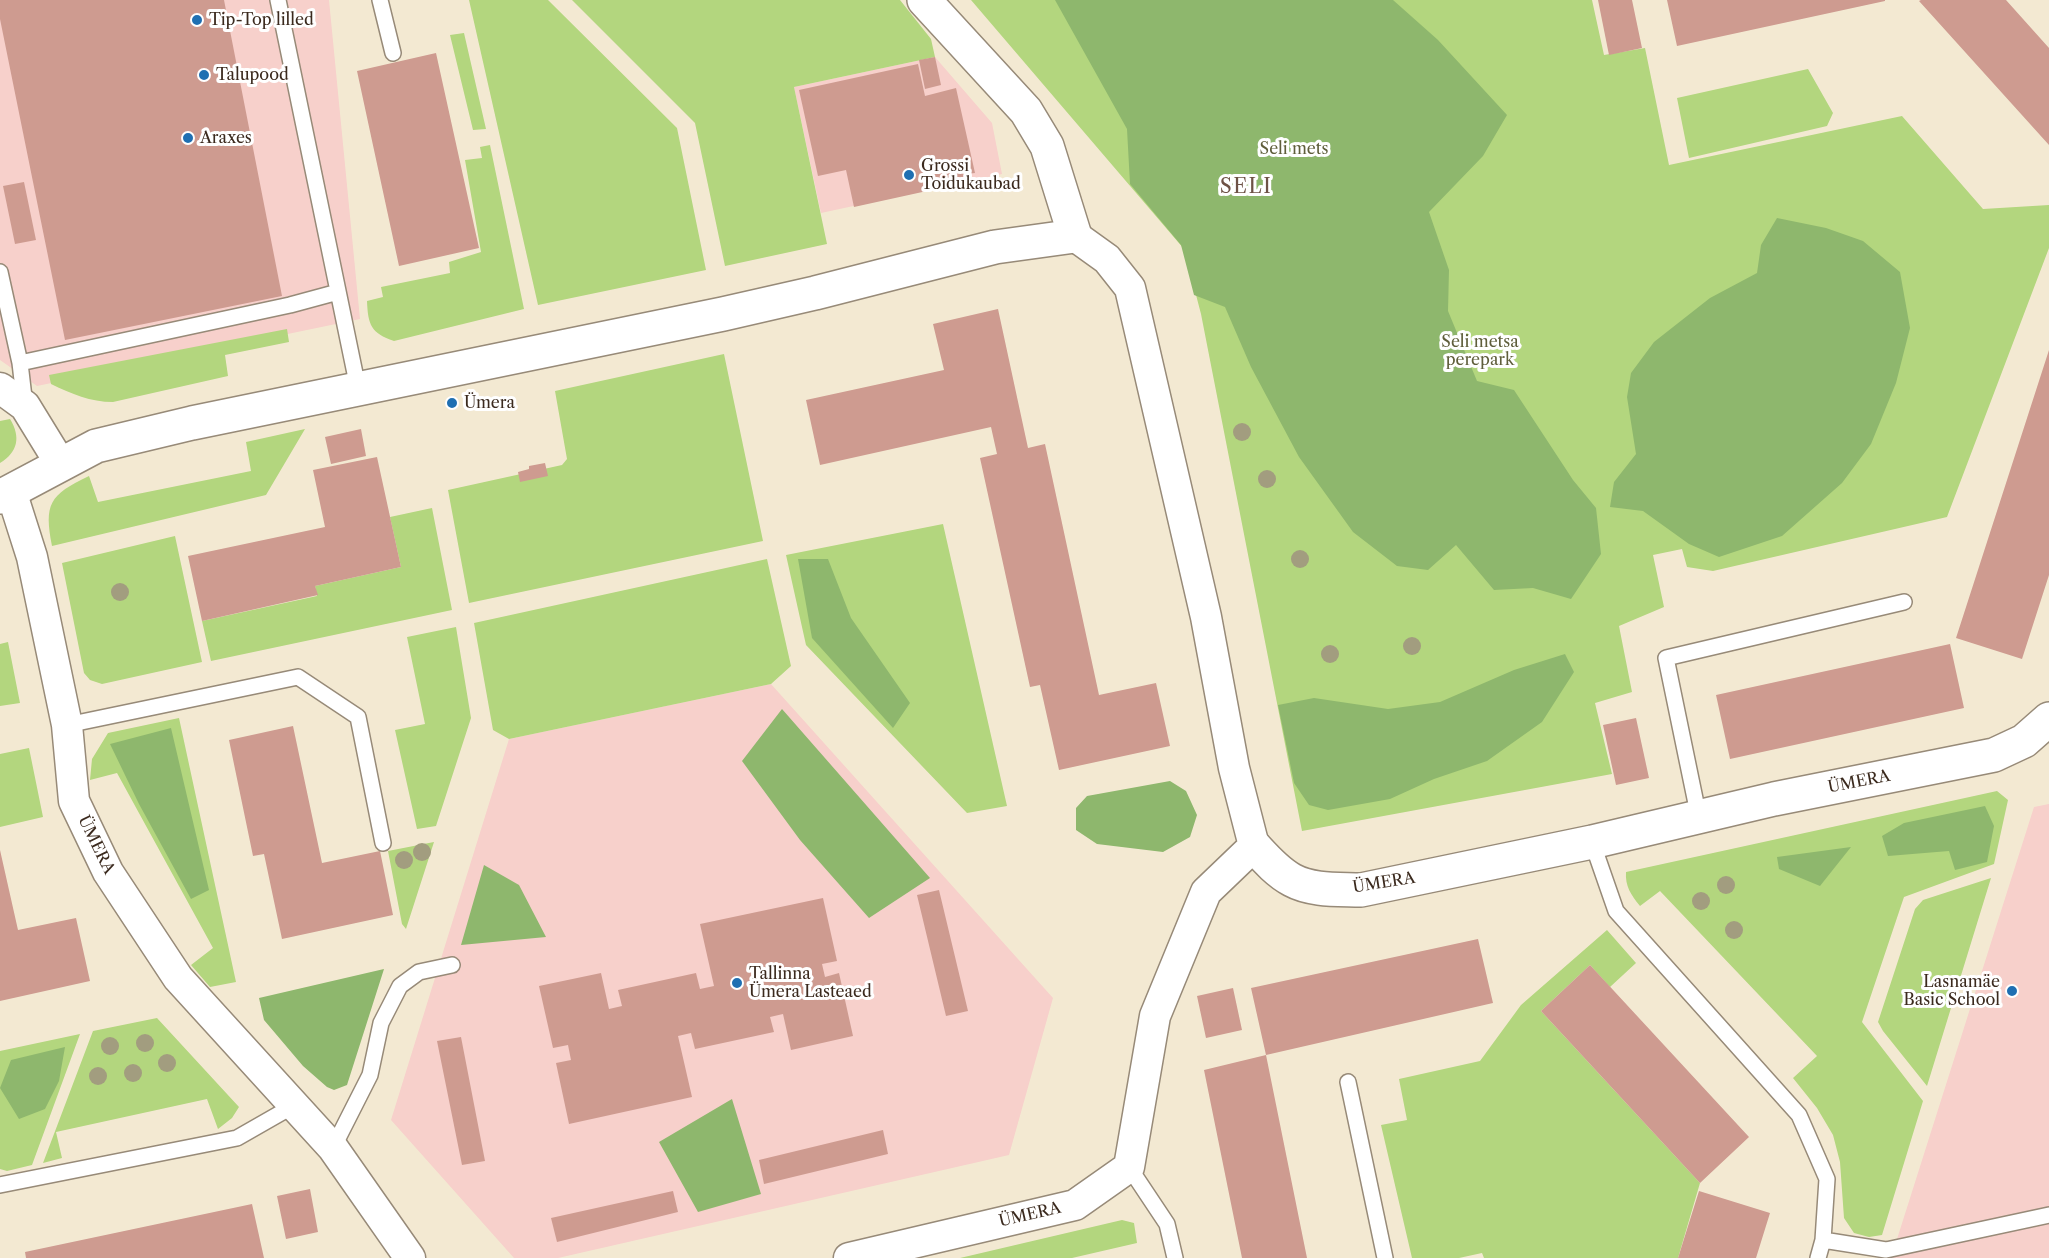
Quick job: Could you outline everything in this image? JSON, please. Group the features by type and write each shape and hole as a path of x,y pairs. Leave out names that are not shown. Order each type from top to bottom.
{"street":[{"path":"924,0 1026,111 1047,146 1075,236 1107,259 1130,288 1206,617 1234,768 1254,846 1206,892 1155,1016 1129,1167"},
{"name":"ÜMERA","path":"410,1258 333,1148 178,978 108,872 74,801 67,725 32,557 5,494 96,446 358,388 723,314 995,248 1075,236"},
{"path":"0,388 26,406 60,463"},
{"name":"ÜMERA","path":"1254,846 1272,865 1293,881 1323,889 1361,890 1592,842 1774,799 1995,755 2024,741 2049,719"},
{"name":"ÜMERA","path":"849,1258 1075,1204 1129,1167"}],"lane":[{"path":"278,0 358,388"},
{"path":"380,0 393,53"},
{"path":"0,272 20,363 26,406"},
{"path":"20,363 290,305 338,292"},
{"path":"1699,818 1666,658 1904,602"},
{"path":"67,725 298,677 358,717 383,843"},
{"path":"1592,842 1616,911 1799,1115 1827,1179 1823,1240 1818,1258"},
{"path":"333,1148 370,1075 381,1023 400,986 419,972 452,964"},
{"path":"1348,1082 1385,1258"},
{"path":"0,1185 237,1138 293,1106"},
{"path":"1129,1167 1167,1224 1175,1258"},
{"path":"1823,1240 1886,1250 2049,1215"}],"shaded area":[{"path":"0,0 329,0 360,319 37,386 0,360"},
{"path":"935,57 992,123 1002,174 821,213 794,87"},
{"name":"Tallinna Ümera Lasteaed","path":"771,684 1053,998 1009,1155 558,1258 514,1258 391,1120 509,739"},
{"name":"Lasnamäe Basic School","path":"2049,804 2049,1258 1891,1258 2034,807"}],"green space":[{"path":"469,0 548,0 677,128 706,270 538,305"},
{"path":"572,0 900,0 931,39 935,57 794,87 827,244 725,266 695,123"},
{"name":"Seli metsa perepark","path":"971,0 1592,0 1604,55 1645,48 1669,165 1902,116 1983,209 2049,205 2049,248 1947,517 1713,571 1687,567 1682,549 1653,555 1664,607 1619,626 1632,692 1595,703 1612,774 1302,831 1201,314 1184,249"},
{"name":"Seli mets","path":"1055,0 1393,0 1438,40 1507,115 1483,156 1429,212 1449,270 1448,311 1477,381 1514,390 1573,480 1596,508 1601,554 1571,599 1533,588 1494,590 1456,545 1428,570 1397,566 1353,532 1299,457 1251,367 1225,307 1194,295 1181,245 1130,184 1127,129"},
{"path":"464,33 486,129 473,130 450,35"},
{"path":"1808,69 1833,113 1827,126 1689,158 1677,98"},
{"path":"490,145 524,309 394,341 380,335 370,322 367,301 383,297 381,287 450,273 449,262 481,252 465,160 482,158 480,147"},
{"path":"1777,218 1826,228 1863,241 1900,272 1910,328 1896,383 1871,444 1842,483 1782,536 1719,557 1689,544 1643,511 1610,507 1614,482 1636,454 1627,397 1631,373 1654,342 1710,298 1757,273 1761,245"},
{"path":"287,329 289,342 225,355 228,376 113,402 89,399 66,391 51,384 49,375"},
{"path":"724,354 763,541 469,603 448,490 562,465 567,459 555,391"},
{"path":"10,419 16,432 16,444 11,454 0,463 0,421"},
{"path":"305,429 266,495 52,546 49,520 52,502 65,489 89,476 98,502 251,471 246,442"},
{"path":"432,508 452,610 211,661 202,621 317,596 315,586 401,567 390,517"},
{"path":"943,524 1007,806 967,813 806,645 786,555"},
{"path":"175,536 202,662 102,684 90,680 84,673 62,563"},
{"path":"767,559 791,666 771,684 509,739 493,730 474,623"},
{"path":"798,559 828,559 851,618 910,703 893,728 812,638"},
{"path":"456,627 471,718 436,826 417,829 395,730 425,724 407,637"},
{"path":"8,642 20,703 0,706 0,644"},
{"path":"1565,654 1574,672 1542,722 1487,761 1434,779 1390,799 1328,810 1309,805 1294,783 1278,705 1314,698 1388,709 1440,702 1514,670"},
{"path":"782,709 930,878 869,918 800,840 742,761"},
{"path":"179,718 236,982 210,987 191,965 213,948 117,773 90,780 92,759 108,733"},
{"path":"171,728 209,890 191,899 139,804 110,744"},
{"path":"29,748 43,817 0,827 0,754"},
{"path":"1170,781 1186,791 1197,815 1190,837 1163,852 1097,844 1076,830 1076,808 1087,796"},
{"path":"1997,791 2008,800 1994,864 1904,897 1862,1022 1923,1101 1882,1235 1869,1237 1854,1233 1844,1218 1840,1162 1833,1135 1817,1108 1793,1078 1817,1056 1660,891 1640,906 1629,890 1626,872"},
{"path":"1985,806 1994,826 1987,862 1955,870 1949,851 1888,856 1882,836 1904,823"},
{"path":"434,842 406,929 402,924 388,851"},
{"path":"1851,847 1820,886 1779,869 1777,857"},
{"path":"484,865 519,885 546,937 461,945"},
{"path":"1991,878 1927,1086 1878,1022 1915,909 1923,900"},
{"path":"1607,930 1636,963 1610,987 1590,965 1541,1011 1700,1183 1678,1258 1484,1258 1482,1253 1459,1258 1412,1258 1381,1125 1407,1120 1399,1079 1480,1061 1521,1005"},
{"path":"384,969 347,1085 334,1090 327,1087 303,1066 264,1020 259,998"},
{"path":"157,1018 239,1107 232,1118 218,1129 207,1099 56,1132 62,1158 43,1163 93,1031"},
{"path":"80,1034 32,1165 7,1171 0,1169 0,1051"},
{"path":"65,1047 59,1081 45,1109 19,1119 0,1088 11,1060"},
{"path":"732,1099 761,1194 698,1212 659,1142"},
{"path":"1122,1220 1134,1223 1137,1243 1072,1258 960,1258"}],"building":[{"path":"0,0 224,0 282,296 65,340 0,19"},
{"path":"1598,0 1632,0 1642,48 1609,55"},
{"path":"1667,0 1885,0 1885,1 1677,46"},
{"path":"2006,0 2049,48 2049,145 1919,1"},
{"path":"436,53 479,248 399,266 357,71"},
{"path":"935,57 941,85 925,89 919,60"},
{"path":"918,64 925,96 956,88 975,173 966,174 968,182 854,207 846,170 818,176 799,90"},
{"path":"24,182 36,240 15,244 3,186"},
{"path":"998,309 1028,448 1045,444 1099,695 1156,683 1170,746 1059,770 1040,685 1030,687 980,458 997,454 991,427 820,465 806,400 944,370 933,324"},
{"path":"2049,350 2049,575 2022,659 1956,638"},
{"path":"361,429 366,456 331,464 325,437"},
{"path":"377,457 401,567 315,586 318,595 202,621 188,556 325,527 313,470"},
{"path":"545,463 548,476 520,482 518,472 529,469 529,466"},
{"path":"1950,644 1964,708 1730,759 1716,695"},
{"path":"1636,718 1649,778 1616,785 1603,725"},
{"path":"293,726 322,863 380,851 393,915 282,939 264,854 253,856 229,740"},
{"path":"0,850 18,930 76,918 90,981 0,1001"},
{"path":"939,890 968,1011 946,1016 917,895"},
{"path":"823,898 837,961 822,964 825,977 839,973 853,1036 791,1050 783,1014 770,1017 774,1032 695,1049 691,1033 678,1036 692,1097 569,1124 556,1063 571,1060 568,1045 553,1048 539,986 601,973 609,1009 622,1006 618,990 696,973 700,989 714,986 700,924"},
{"path":"1478,939 1493,1003 1266,1055 1251,988"},
{"path":"1590,965 1749,1137 1700,1183 1541,1011"},
{"path":"1233,988 1242,1030 1206,1038 1197,996"},
{"path":"461,1037 485,1161 462,1165 437,1041"},
{"path":"1266,1055 1307,1258 1242,1258 1204,1070"},
{"path":"883,1130 888,1154 764,1184 759,1160"},
{"path":"310,1189 318,1232 286,1239 277,1196"},
{"path":"673,1191 678,1212 557,1242 551,1218"},
{"path":"1699,1191 1770,1213 1756,1258 1678,1258"},
{"path":"252,1204 264,1258 26,1258 25,1252"}],"place":[{"name":"Tip-Top lilled","path":"197,20"},
{"name":"Talupood","path":"204,75"},
{"name":"Araxes","path":"188,138"},
{"name":"Grossi Toidukaubad","path":"909,175"},
{"name":"Ümera","path":"452,403"},
{"name":"Tallinna Ümera Lasteaed","path":"737,983"},
{"name":"Lasnamäe Basic School","path":"2012,991"}],"district":[{"name":"SELI","path":"1246,187"}]}
